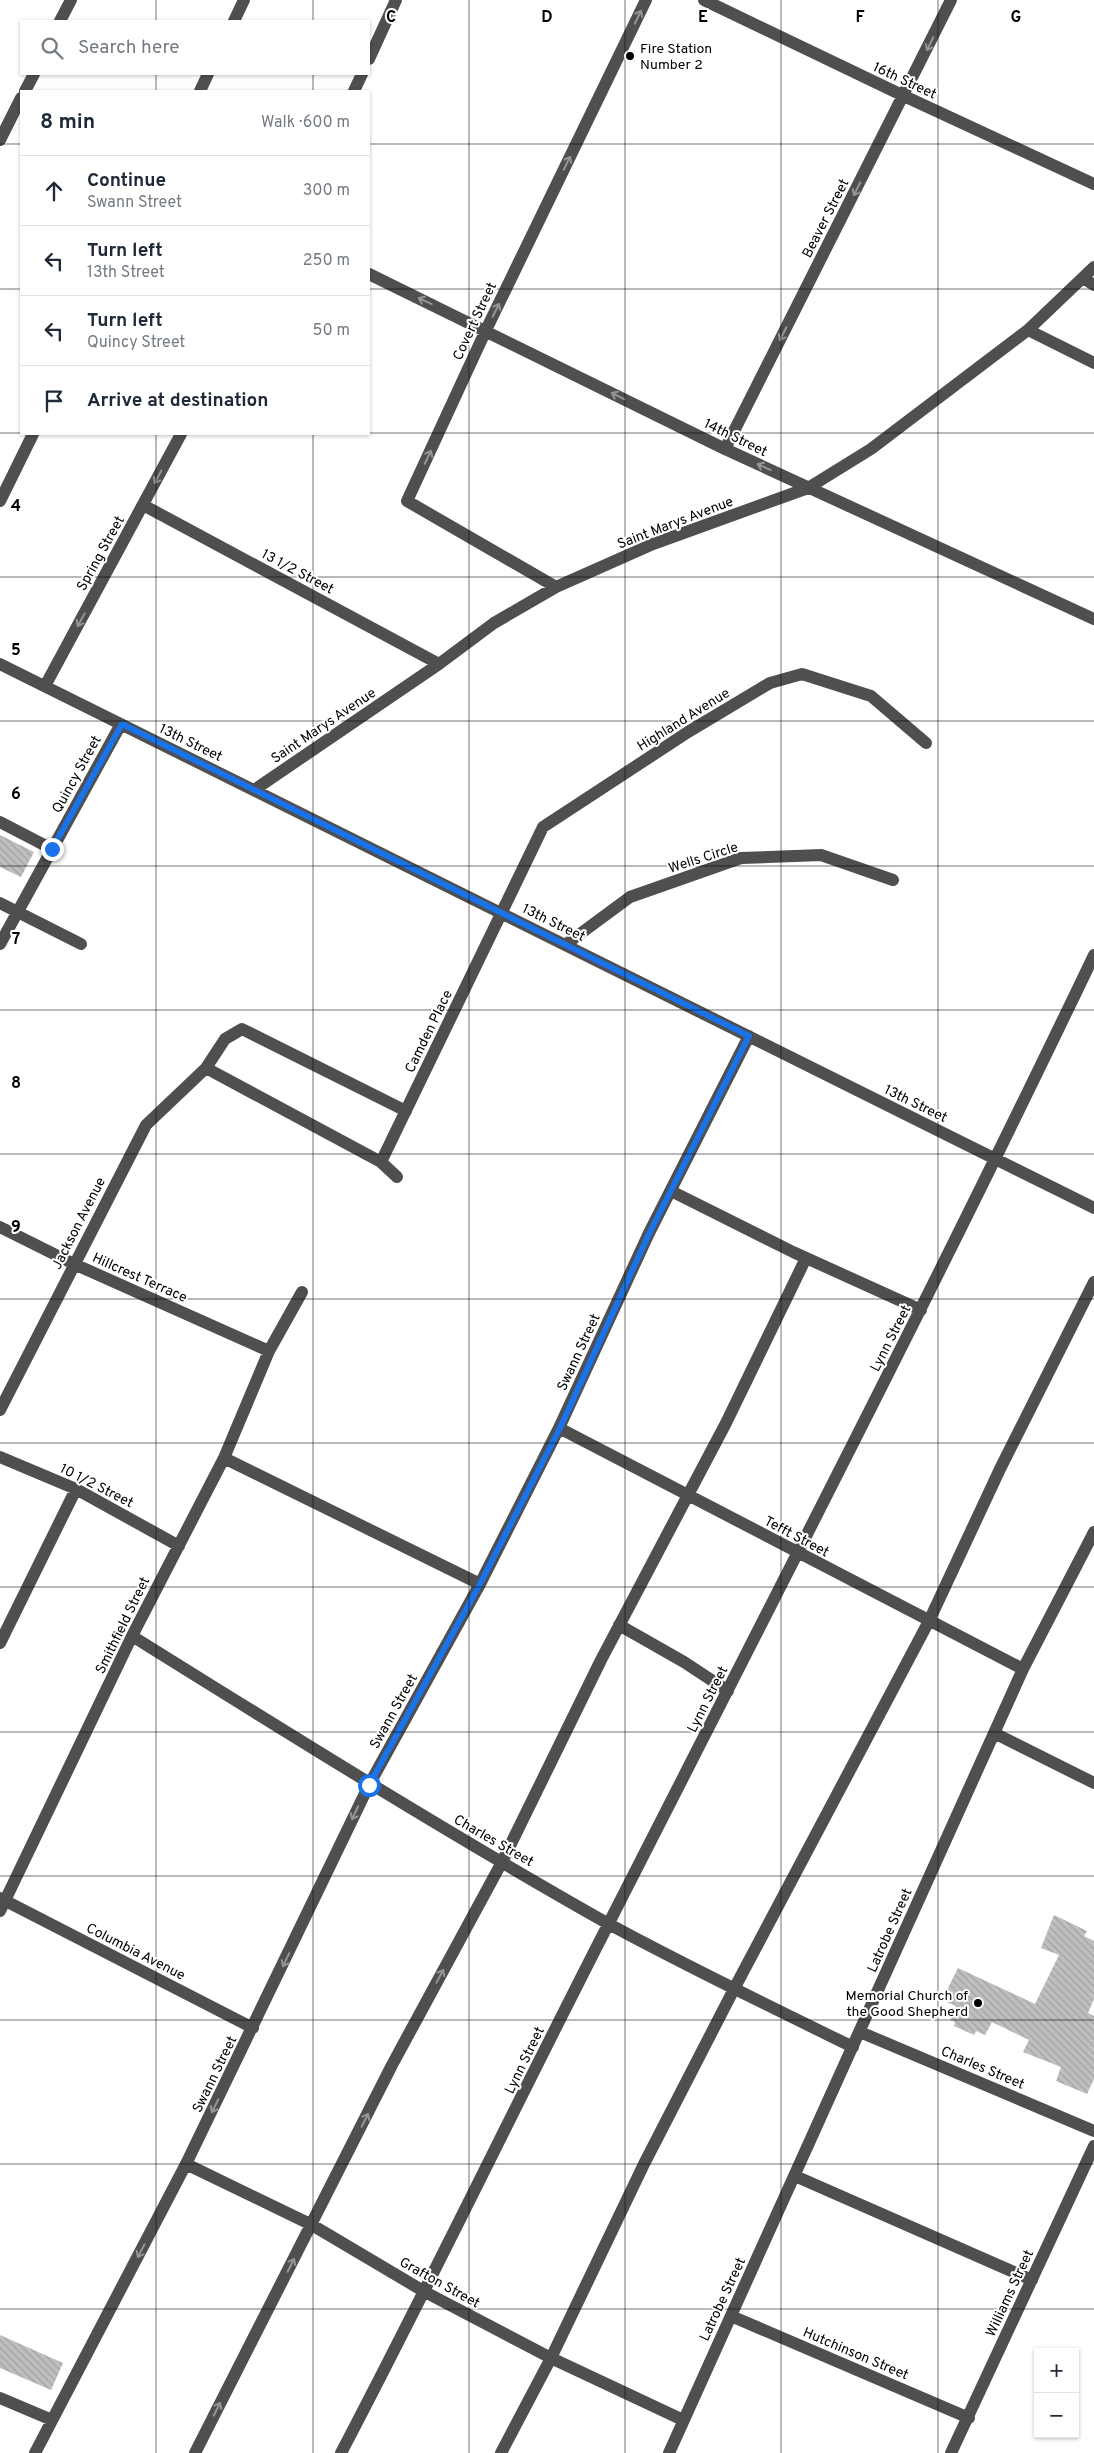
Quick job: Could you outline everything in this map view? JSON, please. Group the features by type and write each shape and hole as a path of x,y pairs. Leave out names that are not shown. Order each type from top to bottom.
{"street":[{"path":"61,20 71,0"},
{"path":"234,20 244,0"},
{"path":"370,57 396,0"},
{"name":"Covert Street","path":"556,587 407,502 486,330 646,0"},
{"name":"16th Street","path":"704,0 1094,184"},
{"name":"Beaver Street","path":"725,449 951,0"},
{"path":"26,90 33,75"},
{"path":"200,90 208,75"},
{"path":"354,90 362,75"},
{"path":"0,140 20,100"},
{"name":"Saint Marys Avenue","path":"254,790 439,664 494,623 556,587 653,544 808,488 871,449 1028,330 1094,267"},
{"name":"14th Street","path":"370,274 725,449 1094,618"},
{"path":"1083,278 1094,285"},
{"path":"1028,330 1094,363"},
{"path":"0,501 33,435"},
{"name":"Spring Street","path":"45,686 180,435"},
{"name":"13 1/2 Street","path":"143,505 439,664"},
{"name":"13th Street","path":"0,664 1094,1208"},
{"name":"Highland Avenue","path":"503,914 543,827 688,732 770,683 802,674 871,696 926,743"},
{"name":"Quincy Street","path":"0,944 122,724"},
{"path":"0,822 52,849"},
{"name":"Wells Circle","path":"566,945 630,897 741,858 821,856 893,880"},
{"path":"0,903 82,944"},
{"name":"Camden Place","path":"381,1162 503,914"},
{"name":"Lynn Street","path":"341,2453 425,2292 608,1923 799,1554 996,1159 1094,955"},
{"name":"Jackson Avenue","path":"0,1410 146,1126 206,1068 225,1039 242,1030 406,1111"},
{"name":"Swann Street","path":"35,2453 186,2164 369,1785 480,1584 560,1428 671,1191 749,1036"},
{"path":"206,1068 381,1162 397,1177"},
{"path":"671,1191 806,1258 921,1310"},
{"name":"Hillcrest Terrace","path":"0,1227 74,1264 268,1351"},
{"path":"195,2453 392,2065 502,1862 620,1625 726,1423 806,1258"},
{"path":"501,2453 551,2358 644,2164 734,1989 929,1621 1000,1469 1094,1282"},
{"name":"Smithfield Street","path":"2,1903 132,1636 224,1458 268,1351 302,1292"},
{"name":"Tefft Street","path":"560,1428 1023,1669"},
{"name":"10 1/2 Street","path":"0,1457 76,1489 179,1546"},
{"path":"224,1458 480,1584"},
{"path":"0,1643 76,1489"},
{"name":"Latrobe Street","path":"669,2453 1023,1669 1090,1551 1094,1532"},
{"path":"620,1625 684,1662 728,1691"},
{"name":"Charles Street","path":"132,1636 369,1785 608,1923 734,1989 853,2047"},
{"path":"994,1733 1094,1783"},
{"name":"Columbia Avenue","path":"2,1903 253,2028"},
{"name":"Charles Street","path":"860,2032 1094,2131"},
{"name":"Williams Street","path":"952,2453 1094,2146"},
{"name":"Grafton Street","path":"186,2164 312,2225 425,2292 551,2358 683,2420"},
{"path":"795,2176 1032,2280"},
{"name":"Hutchinson Street","path":"731,2316 969,2418"},
{"path":"0,2398 52,2420"}],"building":[{"path":"0,835 34,852 21,877 0,867"},
{"name":"Memorial Church of the Good Shepherd","path":"1054,1915 1087,1931 1084,1936 1094,1941 1094,1999 1088,2013 1094,2016 1094,2079 1087,2094 1056,2081 1061,2067 1023,2052 1029,2040 992,2022 985,2035 976,2031 974,2035 954,2026 955,2022 950,2020 956,2006 942,2000 958,1968 1035,2004 1059,1955 1041,1948"},
{"path":"0,2335 63,2363 51,2390 0,2368"}],"place":[{"name":"Fire Station Number 2","path":"630,56"},
{"name":"Memorial Church of the Good Shepherd","path":"978,2003"}],"route":[{"path":"52,849 122,724 749,1036 649,1234 560,1428 480,1584 369,1785"}]}
